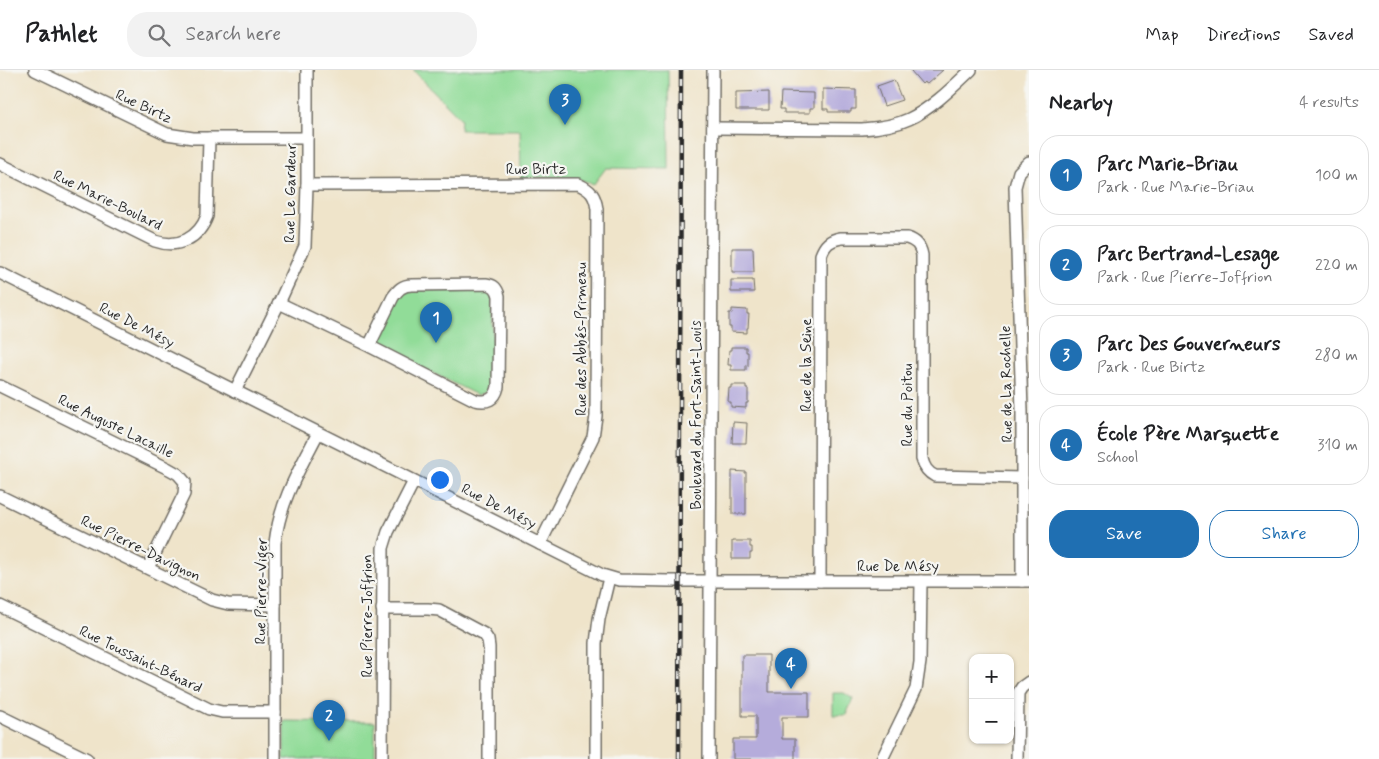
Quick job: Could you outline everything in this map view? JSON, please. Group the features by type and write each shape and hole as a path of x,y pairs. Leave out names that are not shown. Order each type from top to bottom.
{"street":[{"name":"Rue Birtz","path":"36,70 167,134 208,138 306,138"},
{"name":"Rue Le Gardeur","path":"235,391 306,246 307,70"},
{"name":"Boulevard du Fort-Saint-Louis","path":"709,759 713,70"},
{"path":"713,128 862,129 884,127 908,119 922,111 971,70"},
{"name":"Rue Marie-Boulard","path":"0,164 155,241 172,244 183,242 194,236 202,227 207,216 208,138"},
{"name":"Rue de La Rochelle","path":"1026,581 1015,187 1019,172 1029,162"},
{"name":"Rue Birtz","path":"307,185 578,184 585,187"},
{"name":"Rue des Abbés-Primeau","path":"540,544 595,428 597,209 596,199 592,192 585,187"},
{"name":"Rue de la Seine","path":"820,581 821,255 828,242 841,238 906,238 917,244"},
{"name":"Rue du Poitou","path":"917,244 922,255 922,459 924,467 935,476 1022,478"},
{"name":"Rue De Mésy","path":"0,273 609,578 619,580 710,581 1026,581"},
{"path":"279,303 475,400 486,402 492,399 498,386 498,296 496,287 492,284 403,286 393,297 369,346"},
{"name":"Rue Auguste Lacaille","path":"0,386 161,465 182,478 185,482 184,494 148,568"},
{"name":"Rue Pierre-Viger","path":"275,759 275,543 280,515 288,491 318,433"},
{"name":"Rue Pierre-Joffrion","path":"382,759 382,553 384,542 414,481"},
{"name":"Rue Pierre-Davignon","path":"0,496 204,596 228,604 275,604"},
{"path":"596,759 596,643 599,619 609,578"},
{"path":"882,759 916,689 920,662 921,581"},
{"name":"Rue Toussaint-Bénard","path":"0,606 210,709 222,712 275,712"},
{"path":"382,609 439,610 484,634 488,640 489,647 489,759"},
{"path":"1017,759 1018,693 1029,682"},
{"path":"0,716 87,759"}],"green space":[{"path":"413,70 668,70 669,169 606,168 593,185 585,181 568,178 521,178 520,130 460,130 461,119"},
{"path":"485,289 493,297 492,385 486,392 477,395 383,348 380,344 380,336 392,310 400,297 410,290"},
{"path":"833,693 844,693 853,699 846,715 833,715"},
{"path":"284,721 375,722 375,759 284,759"}],"building":[{"path":"912,70 943,70 927,84 924,82 922,84"},
{"path":"894,80 902,100 884,106 877,86"},
{"path":"823,89 856,90 856,109 851,109 851,112 828,112 828,109 823,109"},
{"path":"769,92 769,110 736,110 736,93"},
{"path":"781,92 814,93 814,108 810,108 810,113 784,113 784,109 780,109"},
{"path":"732,248 753,248 754,272 732,272"},
{"path":"731,280 753,280 754,292 731,292"},
{"path":"732,309 747,310 747,314 749,314 747,333 731,332 729,313 732,313"},
{"path":"731,347 746,347 748,366 746,365 746,370 731,370 731,365 728,365"},
{"path":"731,385 746,385 746,389 748,389 748,403 746,403 746,408 731,407 731,402 728,402"},
{"path":"733,422 747,423 746,443 732,443"},
{"path":"732,471 746,472 746,514 732,514"},
{"path":"732,541 750,541 752,553 750,553 750,559 732,559"},
{"path":"742,655 769,655 769,692 809,692 809,717 782,717 782,739 795,739 795,759 733,759 733,739 756,739 756,716 742,716"}],"railway":[{"path":"679,759 681,70"}],"place":[{"name":"Parc Des Gouverneurs","path":"565,125"},
{"name":"Parc Marie-Briau","path":"436,343"},
{"name":"École Père Marquette","path":"791,689"},
{"name":"Parc Bertrand-Lesage","path":"329,741"}]}
